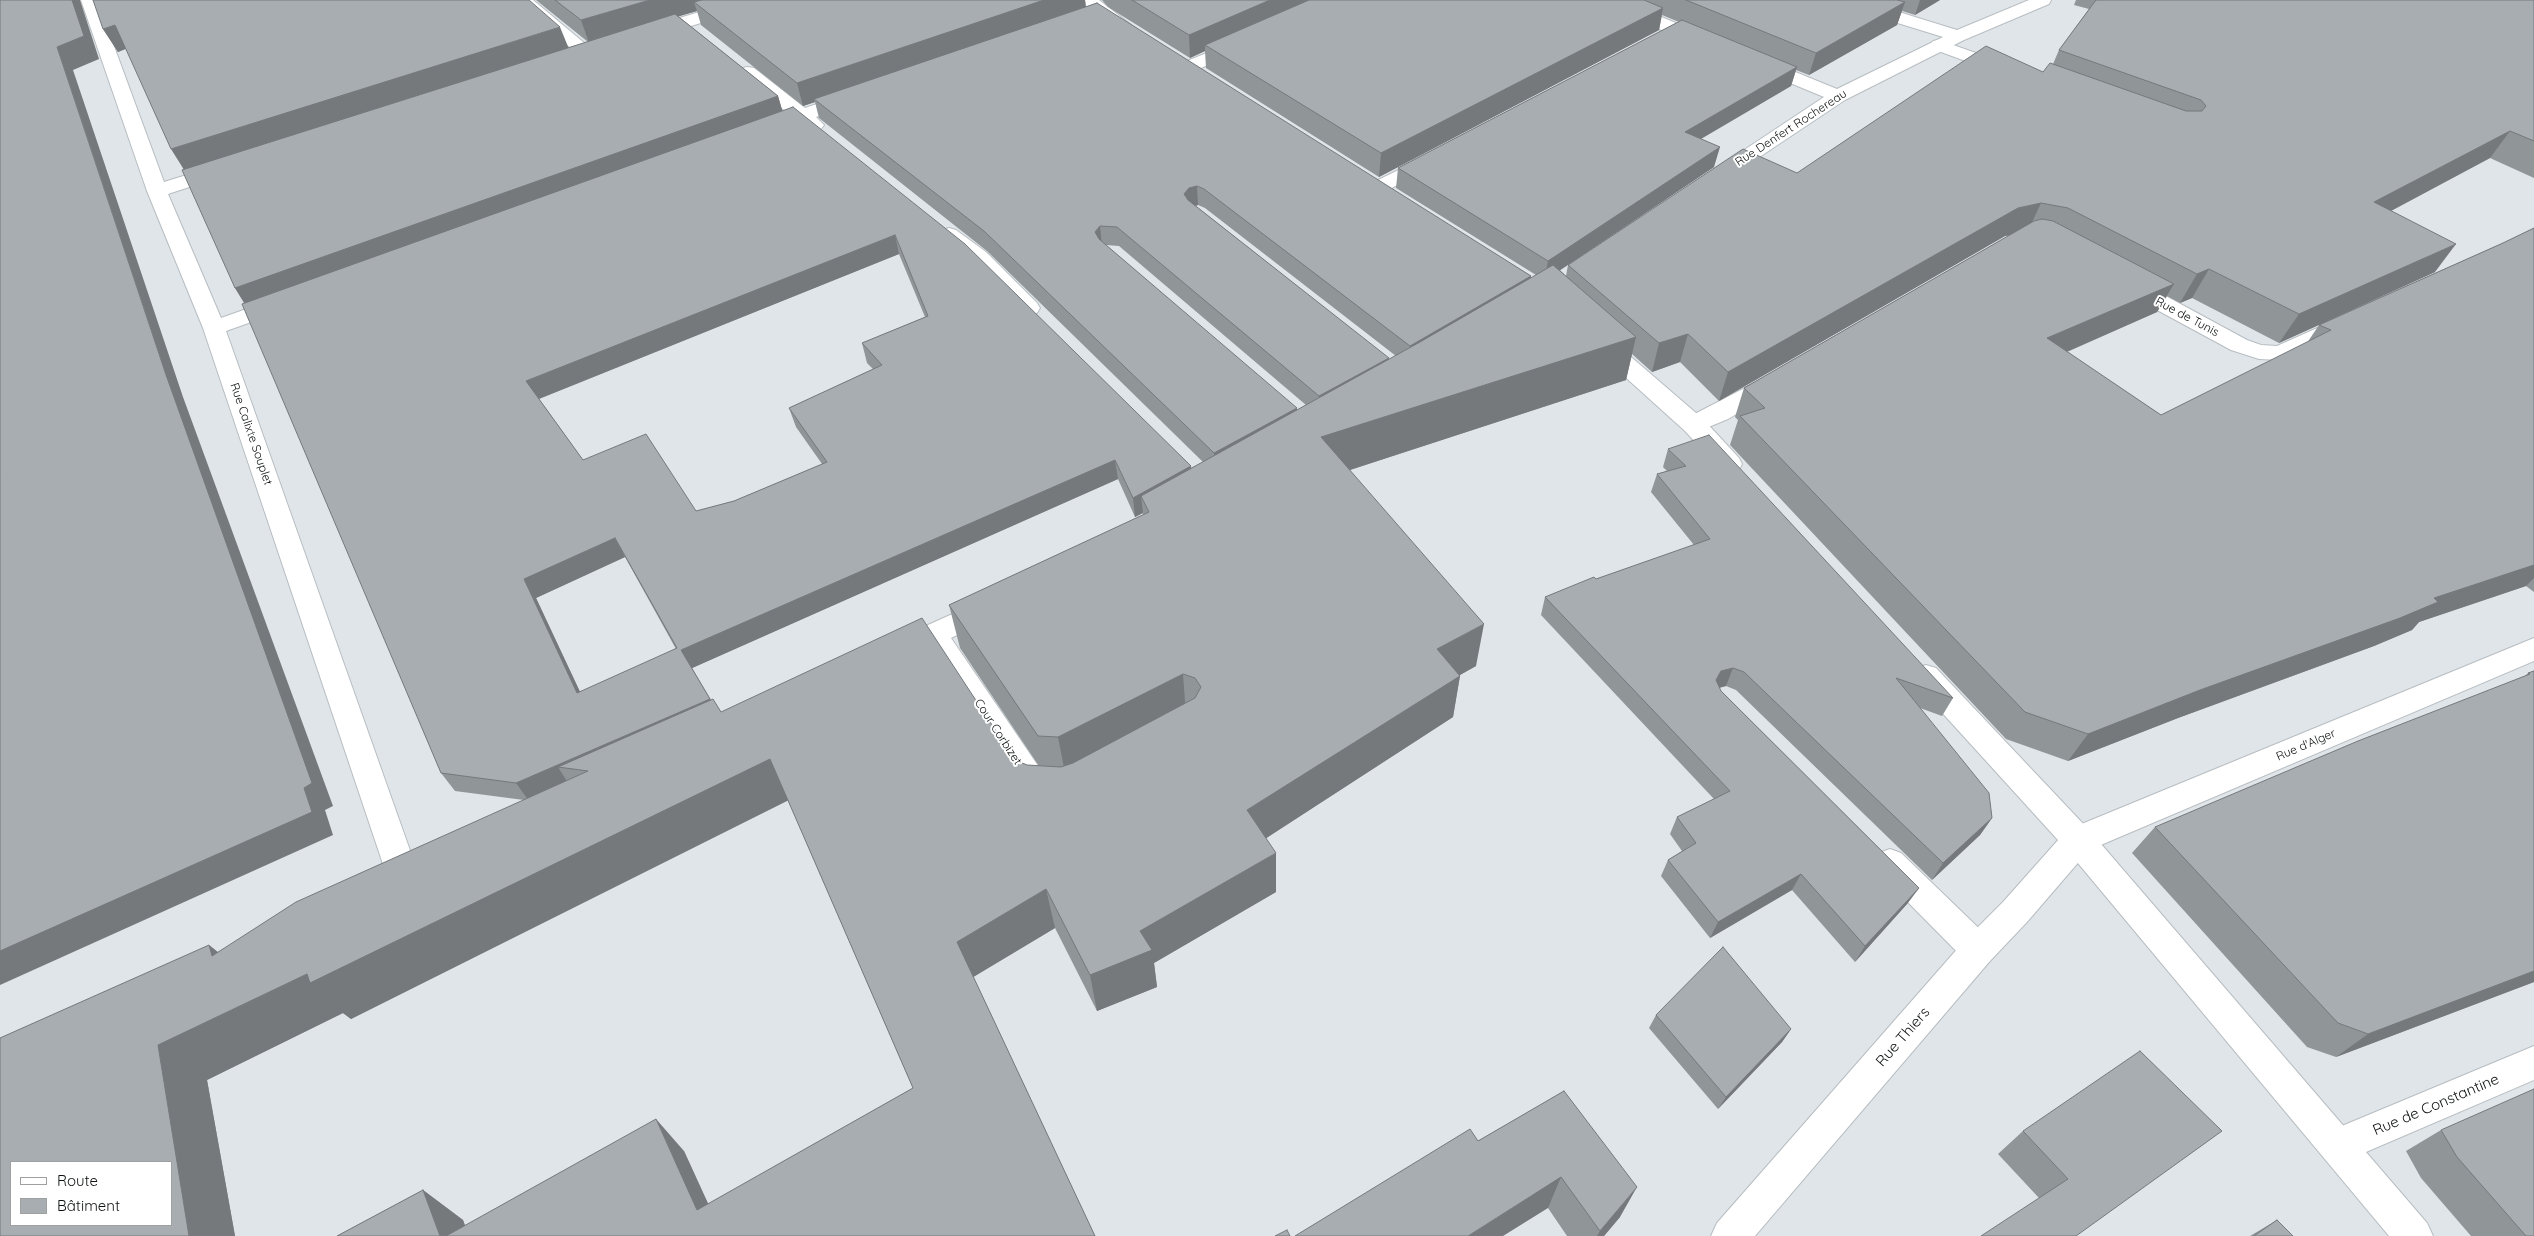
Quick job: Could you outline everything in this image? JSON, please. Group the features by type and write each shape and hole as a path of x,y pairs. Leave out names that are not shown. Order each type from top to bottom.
{"street":[{"name":"Rue Calixte Souplet","path":"89,0 157,191 214,328 402,873"},
{"path":"523,0 586,52"},
{"path":"630,38 757,0"},
{"path":"1606,0 1695,38"},
{"path":"1842,0 1958,36"},
{"name":"Rue Denfert Rochereau","path":"1708,182 1838,96 1958,36 2043,0"},
{"path":"1095,7 1141,37"},
{"path":"684,22 699,34"},
{"path":"1659,40 1677,30"},
{"path":"1188,67 1251,40"},
{"path":"1939,45 2019,75"},
{"path":"567,58 604,47"},
{"path":"1164,52 1213,83"},
{"path":"1739,56 1838,96"},
{"path":"736,63 833,140"},
{"path":"746,135 868,92"},
{"path":"1377,188 1448,151"},
{"path":"157,191 241,164"},
{"path":"1352,172 1402,204"},
{"path":"932,220 978,257 1042,320"},
{"name":"Rue de Tunis","path":"2108,274 2239,345 2259,352 2280,353 2362,315"},
{"path":"214,328 298,298"},
{"path":"1583,327 1694,425 1746,482"},
{"path":"1694,425 1720,413 1789,373"},
{"path":"872,663 1012,597"},
{"name":"Cour Corbizet","path":"934,634 1037,791 1061,793"},
{"name":"Rue d'Alger","path":"2078,840 2534,649"},
{"path":"1911,660 2078,840 2414,1236"},
{"name":"Rue Thiers","path":"1730,1236 1978,950 2016,912 2078,840"},
{"path":"1873,845 1978,950"},
{"name":"Rue de Constantine","path":"2338,1146 2534,1063"}],"building":[{"path":"0,0 72,0 84,36 57,47 165,372 312,783 304,788 312,812 0,951"},
{"path":"93,0 529,0 560,27 171,149 115,25 103,29"},
{"path":"555,0 650,0 581,20"},
{"path":"702,0 1044,0 797,83 694,2"},
{"path":"1132,0 1270,0 1189,35"},
{"path":"1309,0 1644,0 1663,8 1381,153 1205,45"},
{"path":"1686,0 1897,0 1905,2 1816,53"},
{"path":"2096,0 2534,0 2534,141 2510,131 2374,202 2456,244 2299,314 2209,269 2197,274 2068,208 2041,203 2018,208 1728,372 1688,334 1659,343 1568,265 1743,149 1797,173 1986,46 2043,72 2050,63 2186,111 2202,111 2206,106 2201,100 2059,50"},
{"path":"1097,3 1531,276 1410,346 1204,189 1197,186 1189,188 1184,194 1188,200 1389,358 1319,396 1117,227 1100,226 1095,232 1099,239 1297,408 1214,453 984,231 814,99"},
{"path":"675,14 778,96 235,288 182,170"},
{"path":"1682,20 1797,67 1685,132 1720,147 1548,261 1398,168"},
{"path":"793,107 965,244 1191,466 1133,498 1115,460 681,650 710,699 516,783 441,773 242,304","holes":["895,235 928,316 862,343 882,365 789,408 827,462 734,501 696,511 646,434 583,460 526,381","615,538 677,648 577,693 524,579"]},
{"path":"2042,219 2053,221 2174,284 2047,338 2161,415 2331,330 2319,325 2534,228 2534,565 2434,598 2438,602 2400,618 2200,690 2088,734 2025,712 1740,416 1765,408 1744,388 2034,221"},
{"path":"1553,265 1636,337 1321,437 1484,624 1437,649 1460,676 1247,810 1276,853 1140,931 1152,950 1090,975 1046,889 957,942 1095,1236 446,1236 656,1119 697,1210 913,1088 770,759 310,983 307,974 158,1045 189,1236 0,1236 0,1038 209,945 212,956 296,902 588,771 558,767 713,699 721,712 922,618 1015,760 1027,765 1061,767 1073,763 1195,698 1201,687 1195,678 1183,674 1058,737 1038,736 949,605 1149,512 1141,496 1420,342"},
{"path":"1709,435 1953,698 1896,678 1989,793 1992,818 1943,863 1744,672 1733,668 1721,671 1716,680 1721,691 1919,888 1865,946 1801,874 1718,922 1668,860 1696,843 1677,817 1730,791 1545,597 1594,577 1596,579 1710,539 1657,474 1686,466 1668,449"},
{"path":"2534,671 2534,971 2368,1034 2338,1023 2155,827 2358,741"},
{"path":"1723,947 1791,1029 1726,1097 1656,1015"},
{"path":"2140,1051 2222,1131 2076,1236 1981,1236 2068,1179 2023,1131"},
{"path":"2534,1089 2534,1236 2526,1236 2457,1157 2441,1130"},
{"path":"1564,1091 1637,1187 1600,1231 1561,1177 1468,1236 1295,1236 1470,1129 1478,1141"},
{"path":"423,1190 440,1236 337,1236"},
{"path":"2277,1220 2293,1236 2254,1236"},
{"path":"1287,1230 1290,1236 1275,1236"}]}
